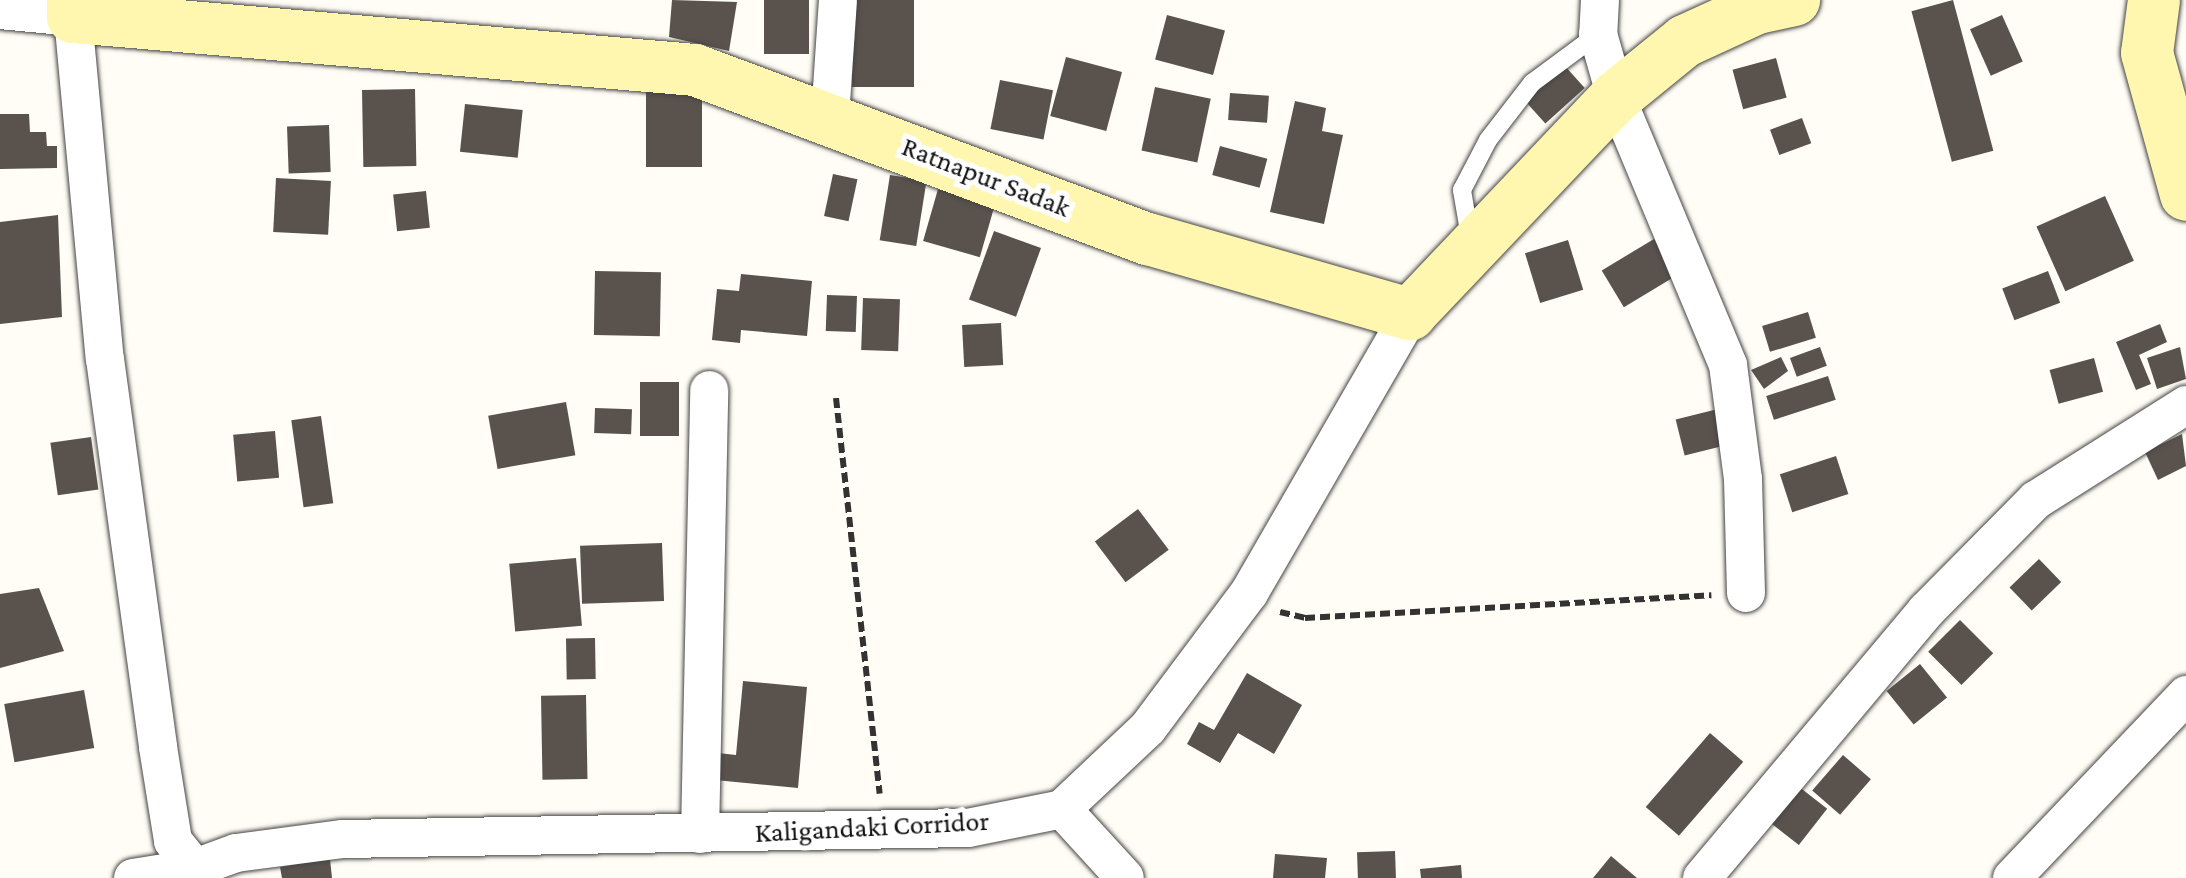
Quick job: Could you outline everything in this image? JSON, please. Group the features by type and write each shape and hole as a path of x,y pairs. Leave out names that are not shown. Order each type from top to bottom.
{"main road":[{"path":"1410,314 1616,96 1685,41 1757,8 1794,0"},
{"path":"2154,0 2148,53 2186,195"},
{"name":"Ratnapur Sadak","path":"73,9 695,70 830,117 1148,239 1410,314"}],"street":[{"path":"830,117 838,0"},
{"path":"0,10 73,9 106,359 158,747 172,841 200,873"},
{"path":"1599,17 1616,96 1728,365 1743,479 1746,592"},
{"path":"1125,878 1062,809 1148,728 1250,593 1410,314"},
{"path":"700,834 708,390"},
{"path":"1702,878 1926,611 2036,500 2186,405"},
{"path":"2012,878 2186,694"},
{"name":"Kaligandaki Corridor","path":"133,878 200,873 236,853 342,839 968,828 1062,809"}],"lane":[{"path":"1473,248 1462,190 1488,140 1532,83 1599,17"}],"path":[{"path":"836,398 884,830"},
{"path":"1250,593 1276,611 1304,618 1746,592"}],"building":[{"path":"672,0 737,2 729,51 669,37"},
{"path":"764,0 809,0 809,54 764,54"},
{"path":"852,0 914,0 914,87 852,87"},
{"path":"1953,0 1993,151 1952,162 1911,11"},
{"path":"1167,15 1225,31 1213,75 1155,59"},
{"path":"2002,15 2023,62 1991,76 1970,29"},
{"path":"1066,57 1122,72 1106,131 1050,116"},
{"path":"1776,58 1787,98 1743,109 1733,70"},
{"path":"1564,65 1585,88 1545,124 1525,100"},
{"path":"1000,80 1053,90 1043,139 990,129"},
{"path":"646,87 702,87 702,167 646,167"},
{"path":"1155,87 1211,99 1197,162 1141,151"},
{"path":"415,89 416,166 363,167 362,90"},
{"path":"1230,93 1269,96 1267,123 1228,120"},
{"path":"1295,101 1326,108 1322,131 1343,135 1324,224 1270,212"},
{"path":"465,104 523,110 518,158 460,152"},
{"path":"0,114 29,114 30,132 46,132 47,146 57,146 57,168 0,169"},
{"path":"1802,118 1811,143 1779,155 1770,130"},
{"path":"329,125 331,172 289,173 287,126"},
{"path":"1220,146 1267,159 1260,188 1212,175"},
{"path":"833,174 857,179 849,221 824,216"},
{"path":"890,175 927,181 916,246 880,240"},
{"path":"276,178 331,181 328,235 273,232"},
{"path":"938,189 995,205 980,257 923,241"},
{"path":"426,191 430,228 397,231 393,194"},
{"path":"2105,196 2134,261 2065,291 2036,227"},
{"path":"58,215 62,317 0,324 0,222"},
{"path":"994,231 1041,248 1016,317 969,300"},
{"path":"1654,239 1676,276 1624,307 1602,270"},
{"path":"1568,240 1583,290 1540,303 1525,253"},
{"path":"595,271 661,272 660,336 594,335"},
{"path":"2048,271 2060,303 2014,320 2002,289"},
{"path":"741,274 812,281 807,336 741,330 740,343 712,340 717,289 739,291"},
{"path":"827,295 857,296 856,332 826,331"},
{"path":"863,298 900,299 898,351 861,350"},
{"path":"1808,312 1816,338 1770,352 1762,326"},
{"path":"1001,323 1003,365 964,367 962,325"},
{"path":"2160,324 2167,342 2139,355 2151,384 2136,390 2116,342"},
{"path":"1820,347 1827,366 1797,377 1790,358"},
{"path":"2180,347 2186,379 2157,389 2147,358"},
{"path":"1781,357 1788,371 1764,389 1751,370"},
{"path":"2094,358 2103,392 2059,404 2050,370"},
{"path":"1828,376 1836,400 1774,420 1766,396"},
{"path":"640,382 679,382 679,436 640,436"},
{"path":"566,402 575,455 498,469 488,416"},
{"path":"1730,406 1739,442 1685,455 1676,420"},
{"path":"595,408 632,409 631,434 594,433"},
{"path":"321,416 333,503 304,507 291,420"},
{"path":"275,431 279,478 237,481 233,435"},
{"path":"2182,434 2186,466 2158,480 2145,452"},
{"path":"91,437 98,489 58,495 50,443"},
{"path":"1836,456 1848,494 1792,512 1780,474"},
{"path":"1138,509 1169,550 1126,582 1095,541"},
{"path":"662,543 664,601 582,604 580,546"},
{"path":"576,558 582,626 515,632 509,564"},
{"path":"2039,559 2061,582 2032,610 2010,587"},
{"path":"39,588 64,651 0,668 0,594"},
{"path":"1960,620 1993,653 1961,685 1928,652"},
{"path":"595,638 596,679 567,679 566,639"},
{"path":"1920,664 1947,697 1914,724 1887,691"},
{"path":"1247,673 1302,705 1274,754 1238,733 1220,763 1187,744 1199,722 1214,730"},
{"path":"743,681 807,687 798,788 715,780 718,753 736,755"},
{"path":"84,690 94,748 14,762 4,704"},
{"path":"586,695 587,779 542,780 541,696"},
{"path":"1710,733 1743,762 1679,836 1646,807"},
{"path":"1843,755 1871,779 1840,815 1812,790"},
{"path":"1798,786 1827,809 1799,845 1770,822"},
{"path":"1395,851 1396,878 1358,878 1357,852"},
{"path":"1275,854 1327,858 1325,878 1273,878"},
{"path":"1611,856 1637,878 1593,878"},
{"path":"330,859 332,878 282,878 280,867"},
{"path":"1461,865 1462,878 1421,878 1420,869"}]}
